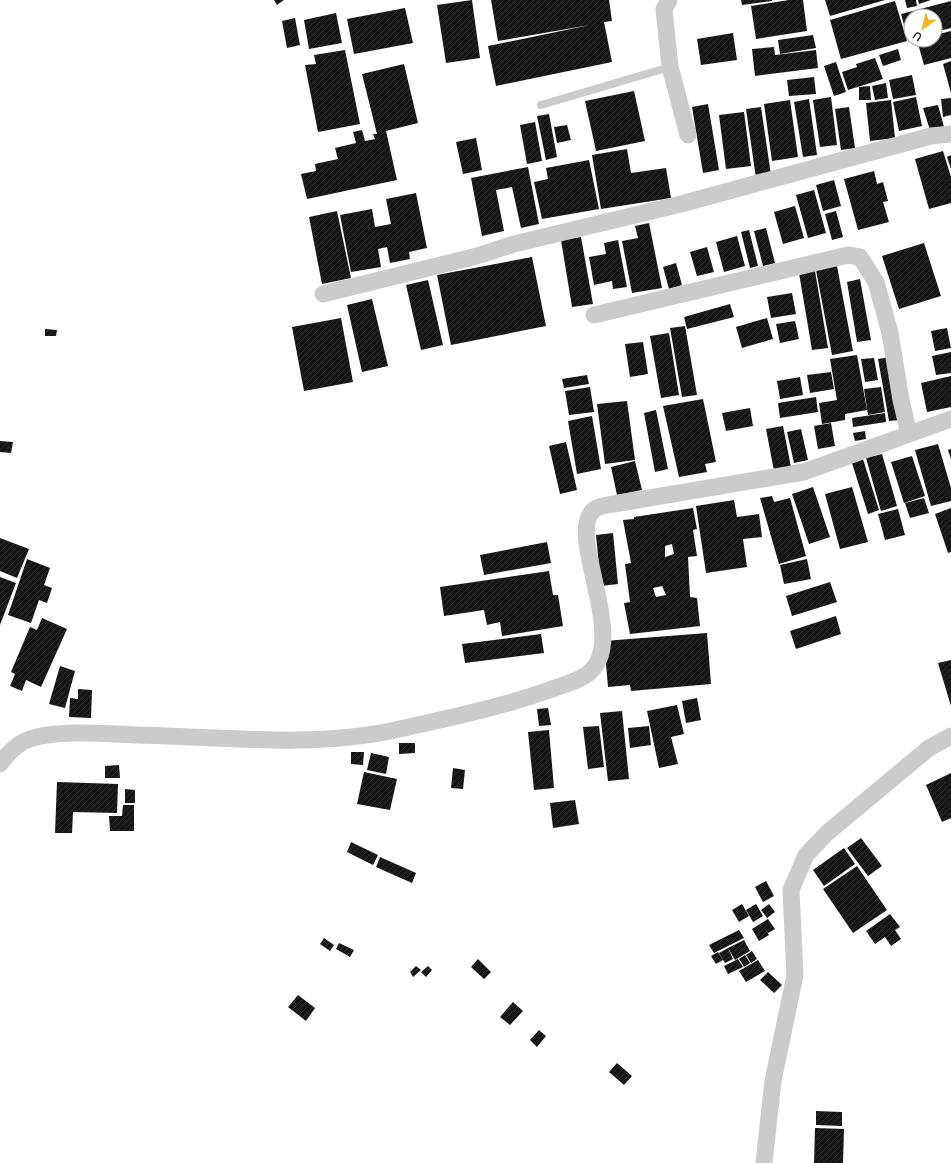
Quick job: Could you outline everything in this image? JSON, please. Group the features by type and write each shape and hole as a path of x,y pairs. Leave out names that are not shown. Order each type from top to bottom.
{"street":[{"path":"669,0 664,9 670,67 688,135"},
{"path":"323,294 476,256 514,244 688,202 925,137 951,134"},
{"path":"594,315 848,255 860,257 876,282 890,333 901,400 909,434"},
{"path":"0,764 12,749 30,739 57,734 91,733 289,739 368,736 531,697 574,681 591,671 599,656 604,634 587,541 586,525 589,516 595,508 804,472 951,419"},
{"path":"764,1163 773,1081 795,975 791,890 806,855 827,833 929,748 951,736"}],"lane":[{"path":"541,105 670,67"}],"building":[{"path":"274,0 284,0 277,5"},
{"path":"472,0 480,58 446,63 437,5"},
{"path":"491,0 609,0 612,21 604,22 612,62 496,86 488,46 590,25 498,41"},
{"path":"741,0 772,0 772,1 742,5"},
{"path":"789,0 803,0 807,31 756,39 751,6"},
{"path":"825,0 885,0 830,16"},
{"path":"905,0 916,0 917,6 907,8"},
{"path":"918,0 931,0 919,4"},
{"path":"895,1 903,28 903,42 841,59 830,20"},
{"path":"951,1 951,28 943,30 943,8 924,8"},
{"path":"405,8 413,43 354,54 347,19"},
{"path":"336,13 342,43 309,49 304,20"},
{"path":"295,18 300,45 287,48 282,21"},
{"path":"951,31 951,58 924,65 919,48 943,48 943,33"},
{"path":"733,33 737,60 701,65 697,39"},
{"path":"813,35 816,48 780,54 778,40"},
{"path":"774,47 775,55 816,50 818,68 755,76 752,49"},
{"path":"898,49 901,60 883,66 879,55"},
{"path":"345,50 360,124 318,132 305,65 316,64 314,55"},
{"path":"875,58 883,79 848,90 842,72 857,67 856,64"},
{"path":"951,61 951,93 943,64"},
{"path":"836,62 846,92 834,96 824,66"},
{"path":"404,64 418,123 386,131 397,180 307,199 301,174 316,171 315,164 338,159 335,148 356,143 353,132 362,130 365,141 375,139 373,134 377,134 362,74"},
{"path":"912,75 916,95 893,99 889,80"},
{"path":"814,77 816,94 789,96 787,80"},
{"path":"886,83 888,98 875,100 872,86"},
{"path":"870,86 871,100 859,100 859,87"},
{"path":"634,91 645,141 596,151 585,101"},
{"path":"831,97 837,145 820,147 813,100"},
{"path":"916,97 922,126 899,131 893,102"},
{"path":"951,98 951,115 943,117 941,99"},
{"path":"809,99 817,155 803,157 794,102"},
{"path":"790,100 798,157 772,161 764,104"},
{"path":"891,100 895,138 870,141 866,103"},
{"path":"708,104 719,170 703,173 692,107"},
{"path":"938,105 944,127 930,130 923,108"},
{"path":"761,107 771,175 756,178 746,109"},
{"path":"849,107 855,148 841,150 835,109"},
{"path":"744,112 751,166 726,169 719,115"},
{"path":"549,114 557,157 546,160 537,116"},
{"path":"535,122 542,161 527,164 520,125"},
{"path":"567,125 571,140 557,143 554,127"},
{"path":"476,138 482,170 463,174 456,142"},
{"path":"627,149 631,173 666,168 671,198 601,209 592,155"},
{"path":"943,151 951,177 951,203 929,209 915,159"},
{"path":"951,155 951,169 947,157"},
{"path":"589,160 599,209 542,219 534,182 548,179 546,168"},
{"path":"528,167 539,224 521,228 512,187 496,190 504,231 482,236 471,178"},
{"path":"874,171 877,184 883,182 888,201 883,202 889,222 858,230 844,179"},
{"path":"834,180 841,206 823,211 816,185"},
{"path":"814,190 826,233 808,238 796,195"},
{"path":"416,193 427,248 409,252 410,259 390,263 387,247 378,249 381,267 351,272 340,215 372,209 375,227 391,224 386,199"},
{"path":"795,206 804,238 783,244 774,212"},
{"path":"337,211 351,278 322,284 309,217"},
{"path":"836,211 843,237 832,240 825,214"},
{"path":"649,223 662,288 632,293 622,241 638,238 635,226"},
{"path":"766,228 775,263 763,266 754,231"},
{"path":"749,230 758,266 750,268 741,232"},
{"path":"737,236 745,266 724,272 716,242"},
{"path":"581,237 593,304 572,307 561,240"},
{"path":"618,240 627,287 613,289 612,281 594,285 589,257 606,254 604,243"},
{"path":"924,243 941,296 899,309 882,256"},
{"path":"707,247 714,272 697,276 690,252"},
{"path":"532,257 546,326 451,345 437,275"},
{"path":"676,263 682,285 669,289 663,267"},
{"path":"837,266 853,351 832,355 816,270"},
{"path":"815,271 828,348 812,350 799,273"},
{"path":"860,279 871,340 857,342 847,282"},
{"path":"428,280 443,345 421,350 406,285"},
{"path":"792,293 796,314 771,318 767,297"},
{"path":"372,299 388,366 362,372 347,305"},
{"path":"730,304 734,317 687,329 684,317"},
{"path":"341,318 353,382 304,391 292,327"},
{"path":"767,318 773,339 742,348 736,327"},
{"path":"795,321 799,339 780,343 776,324"},
{"path":"685,326 697,395 682,397 670,328"},
{"path":"947,328 951,348 935,351 931,331"},
{"path":"45,329 57,330 56,336 45,336"},
{"path":"669,333 679,395 661,398 650,336"},
{"path":"643,342 648,374 630,377 625,344"},
{"path":"951,352 951,373 936,375 932,356"},
{"path":"857,355 867,410 845,414 845,420 822,424 819,403 837,400 830,359"},
{"path":"890,357 900,420 889,421 878,359"},
{"path":"874,358 878,380 865,382 861,359"},
{"path":"831,372 834,389 810,393 807,375"},
{"path":"587,375 589,384 564,388 562,379"},
{"path":"951,376 951,407 927,412 921,383"},
{"path":"800,377 803,395 780,399 777,381"},
{"path":"590,387 594,412 569,415 565,391"},
{"path":"881,387 885,412 868,415 864,389"},
{"path":"816,397 818,412 780,418 778,403"},
{"path":"703,399 716,462 705,464 707,472 679,477 663,406"},
{"path":"627,401 635,460 605,464 597,404"},
{"path":"750,408 753,426 726,431 722,413"},
{"path":"656,410 668,469 655,472 644,413"},
{"path":"885,413 886,422 853,427 852,418"},
{"path":"592,416 601,469 577,474 568,421"},
{"path":"831,423 835,446 818,449 814,426"},
{"path":"783,426 791,467 774,471 766,429"},
{"path":"801,429 808,460 794,463 787,432"},
{"path":"865,431 866,439 855,441 853,433"},
{"path":"0,441 13,442 11,453 0,452"},
{"path":"566,442 577,490 560,494 549,446"},
{"path":"938,444 951,488 951,501 931,506 915,450"},
{"path":"951,449 951,459 948,450"},
{"path":"882,454 897,506 881,511 866,458"},
{"path":"912,456 925,496 904,503 891,462"},
{"path":"863,459 879,510 868,514 852,463"},
{"path":"635,461 642,490 617,495 611,467"},
{"path":"813,487 830,537 809,544 792,494"},
{"path":"852,487 868,542 840,549 825,494"},
{"path":"772,496 774,502 790,498 806,556 779,564 760,498"},
{"path":"924,498 929,513 910,518 905,503"},
{"path":"734,500 737,517 759,514 762,537 743,539 747,567 706,573 696,506"},
{"path":"693,508 697,529 693,530 697,556 688,557 690,597 697,598 700,626 630,634 624,603 630,602 625,564 631,563 623,520 634,519 634,517","holes":["672,544 674,554 665,557 665,546","662,586 666,595 656,597 653,588"]},
{"path":"951,508 951,552 948,553 935,514"},
{"path":"898,509 905,535 885,540 878,514"},
{"path":"613,533 618,584 601,586 596,535"},
{"path":"0,538 29,549 17,578 0,571"},
{"path":"547,542 551,563 484,575 480,555"},
{"path":"27,559 50,568 44,585 52,588 47,603 39,600 31,623 8,615"},
{"path":"807,559 811,579 784,584 780,565"},
{"path":"549,571 553,595 558,595 563,626 502,636 500,622 487,625 484,610 444,616 440,587"},
{"path":"0,577 16,583 0,625"},
{"path":"830,582 837,602 792,616 786,596"},
{"path":"836,616 841,634 796,649 790,631"},
{"path":"42,618 67,629 41,687 26,680 22,691 10,686 15,674 11,672 30,627 37,630"},
{"path":"707,633 711,684 631,691 630,685 608,687 604,641"},
{"path":"541,634 544,653 465,663 462,644"},
{"path":"951,660 951,706 938,663"},
{"path":"60,666 75,671 65,708 49,704"},
{"path":"78,689 92,690 91,718 69,717 70,698 78,699"},
{"path":"697,698 701,720 686,723 682,701"},
{"path":"677,705 684,734 671,737 678,764 659,768 647,711"},
{"path":"548,708 551,725 539,726 537,709"},
{"path":"622,711 629,779 608,781 600,713"},
{"path":"599,726 604,767 588,769 583,727"},
{"path":"649,726 651,745 630,748 628,728"},
{"path":"549,730 554,788 534,790 528,732"},
{"path":"399,743 415,743 415,753 399,754"},
{"path":"351,752 364,752 363,765 351,764"},
{"path":"371,753 389,757 386,774 367,770"},
{"path":"119,765 120,778 105,778 105,766"},
{"path":"453,768 465,770 463,789 451,788"},
{"path":"364,772 397,779 390,810 357,804"},
{"path":"951,773 951,818 942,822 926,785"},
{"path":"57,782 118,784 117,813 73,812 72,833 55,833"},
{"path":"125,789 135,790 135,803 125,803"},
{"path":"575,800 579,824 553,828 550,803"},
{"path":"123,805 134,805 134,831 110,831 109,816 122,816"},
{"path":"861,838 882,866 868,876 847,848"},
{"path":"351,842 378,855 373,865 347,852"},
{"path":"844,848 855,864 824,886 813,870"},
{"path":"380,857 416,873 412,883 376,867"},
{"path":"857,866 887,910 853,933 823,889"},
{"path":"766,881 774,896 763,902 755,887"},
{"path":"742,904 749,916 739,922 732,910"},
{"path":"756,904 763,916 753,922 746,910"},
{"path":"769,904 775,912 767,918 761,910"},
{"path":"890,914 900,927 895,930 901,939 891,946 885,937 875,944 866,931"},
{"path":"768,919 775,929 768,933 764,927 769,935 759,941 752,929"},
{"path":"739,930 744,938 714,953 709,945"},
{"path":"324,938 334,945 330,951 320,944"},
{"path":"744,940 750,951 735,960 728,948"},
{"path":"339,943 354,950 350,957 336,949"},
{"path":"728,948 733,959 725,963 719,953"},
{"path":"752,951 757,959 751,963 746,955"},
{"path":"718,952 723,960 716,964 711,956"},
{"path":"745,955 750,963 744,967 739,959"},
{"path":"478,959 491,972 484,979 471,967"},
{"path":"738,959 743,967 728,974 724,966"},
{"path":"758,960 765,971 746,982 739,971"},
{"path":"416,966 421,970 413,977 410,972"},
{"path":"428,966 432,970 426,977 421,972"},
{"path":"768,972 782,985 774,993 760,980"},
{"path":"298,995 315,1008 306,1021 288,1007"},
{"path":"513,1002 523,1011 510,1025 500,1017"},
{"path":"539,1030 546,1036 537,1047 530,1040"},
{"path":"617,1063 632,1076 624,1085 609,1072"},
{"path":"816,1111 842,1112 842,1126 816,1125"},
{"path":"815,1128 844,1129 843,1163 814,1163"}]}
